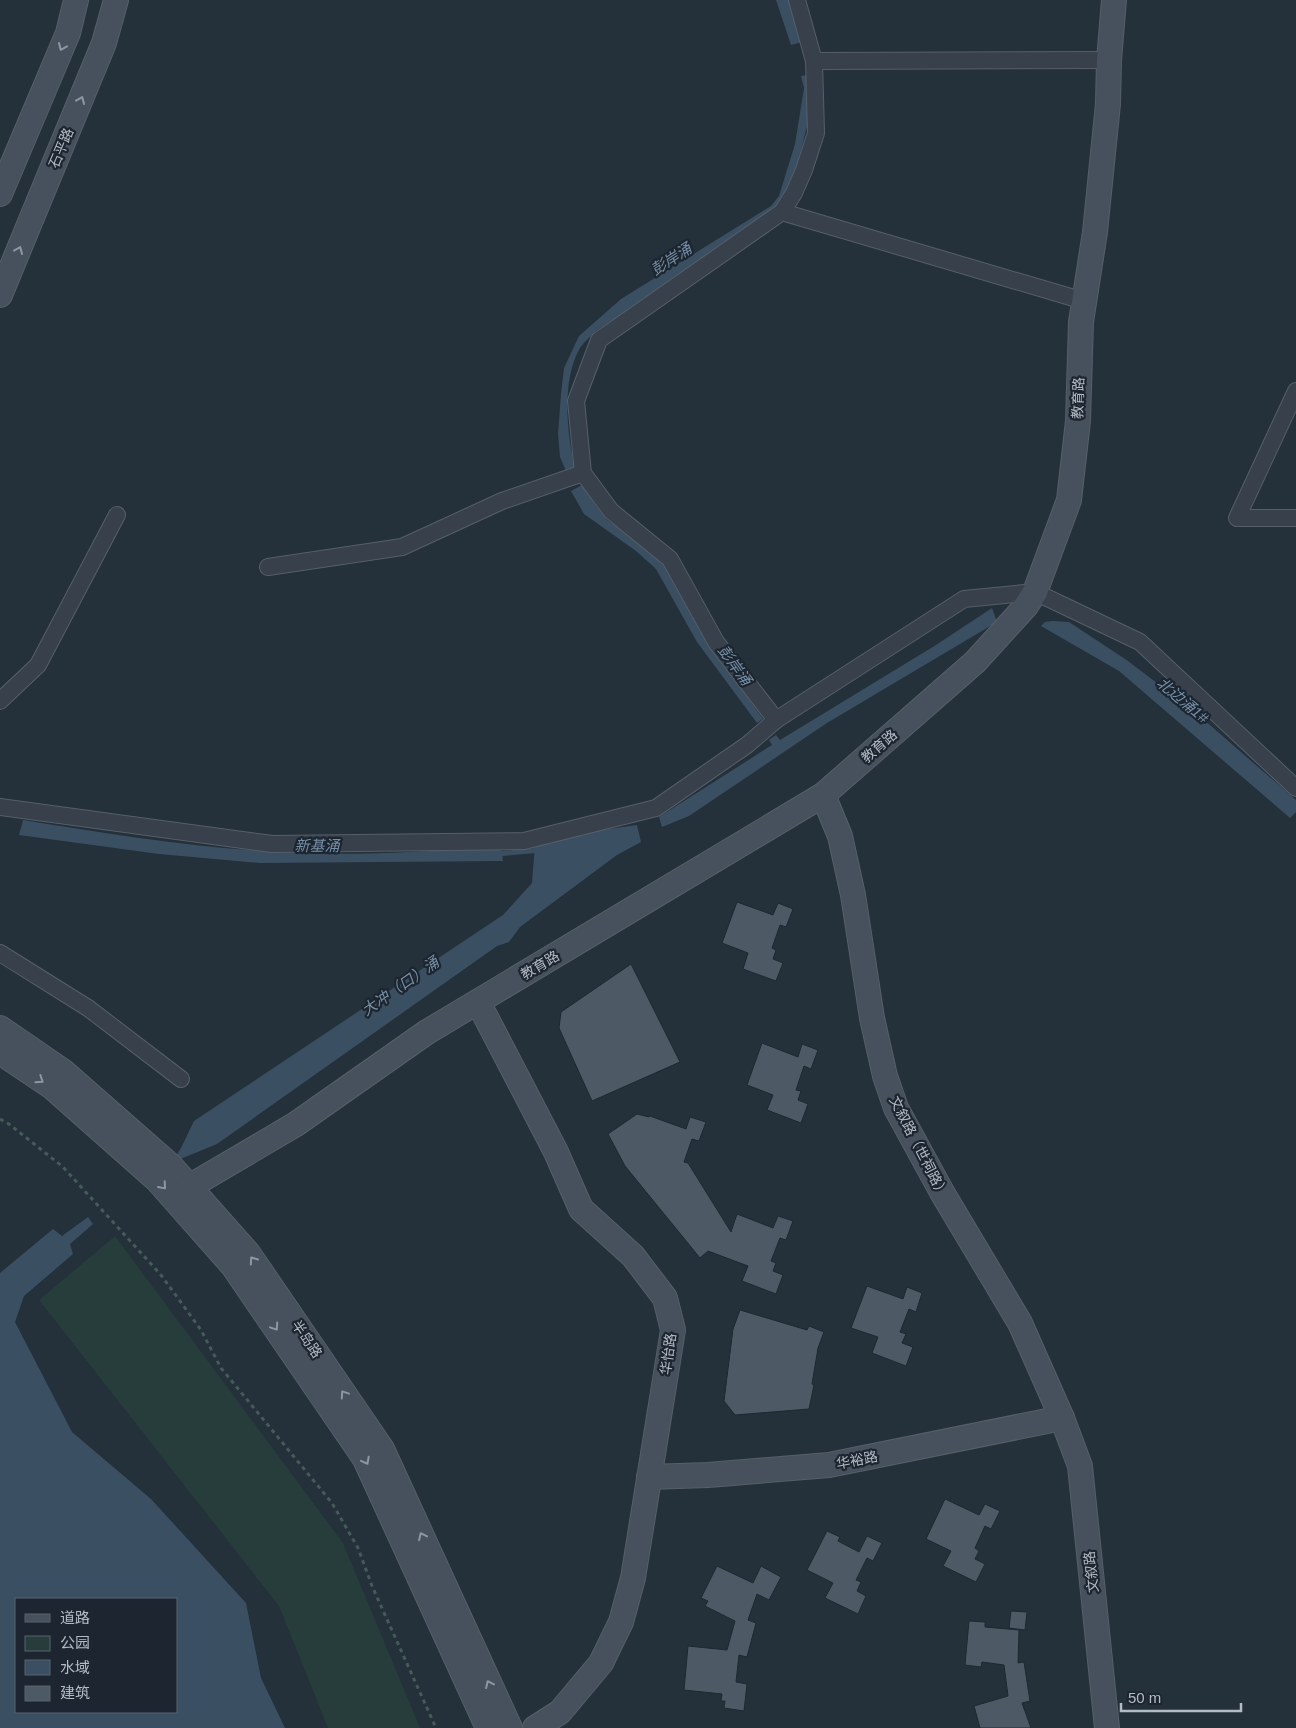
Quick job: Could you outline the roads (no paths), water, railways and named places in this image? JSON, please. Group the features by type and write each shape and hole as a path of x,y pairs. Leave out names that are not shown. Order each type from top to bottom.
{"street":[{"path":"0,194 68,33 76,0"},
{"name":"石平路","path":"0,295 104,43 116,0"},
{"path":"776,720 716,642 670,559 611,511 583,473 576,401 599,340 782,212 794,193 816,133 814,61 797,0"},
{"name":"教育路","path":"189,1187 296,1124 428,1032 823,795 975,662 1026,606 1035,592 1069,500 1078,421 1081,322 1095,232 1108,104 1109,60 1114,0"},
{"path":"814,61 1109,60"},
{"path":"782,212 1084,301"},
{"path":"1296,391 1237,518 1296,518"},
{"path":"268,567 402,547 502,500 583,473"},
{"path":"0,701 38,665 117,515"},
{"path":"0,808 272,844 524,841 656,808 747,745 776,720 964,599 1035,592 1140,642 1296,788"},
{"name":"文叙路（世祠路）","path":"823,795 840,836 853,895 872,1018 885,1076 896,1108 943,1194 1020,1323 1062,1418"},
{"path":"0,953 88,1008 181,1079"},
{"name":"华怡路","path":"478,1002 556,1152 581,1209 633,1256 665,1298 673,1330 633,1578 621,1622 601,1663 560,1712 535,1728"},
{"name":"半岛路","path":"0,1028 64,1072 171,1166 248,1254 382,1449 510,1728"},
{"name":"半岛路","path":"0,1052 52,1088 157,1180 233,1266 365,1459 488,1728"},
{"name":"华裕路","path":"649,1477 708,1475 829,1465 1062,1418"},
{"name":"文叙路","path":"1062,1418 1080,1466 1107,1728"}],"water":[{"path":"776,0 789,0 802,42 791,45"},
{"path":"809,75 812,89 807,126 791,192 759,223 596,331 580,348 570,376 567,407 575,469 566,471 560,457 558,434 561,394 564,368 579,336 621,299 771,206 779,196 795,144 804,88 801,76"},
{"path":"582,485 607,520 661,558 712,648 763,719 757,723 697,642 656,569 636,551 584,514 571,491"},
{"path":"992,608 997,622 827,723 689,816 662,827 659,817 772,745 769,740 776,735 780,740 936,645"},
{"path":"1045,622 1069,622 1128,661 1195,712 1296,800 1296,812 1290,818 1119,671 1041,626"},
{"path":"23,820 159,841 262,851 348,854 501,848 503,861 260,863 159,854 19,835"},
{"name":"大冲（口）涌","path":"637,825 641,842 617,855 520,927 509,942 497,946 217,1144 178,1160 176,1156 194,1121 503,915 532,883 535,844 546,838"},
{"path":"88,1217 93,1224 70,1244 73,1254 24,1296 15,1322 72,1432 151,1499 246,1603 261,1678 285,1728 0,1728 0,1273 53,1229 62,1236"}],"waterway":[{"name":"新基涌","path":"497,854 541,850"}],"water label":[{"name":"彭岸涌","path":"671,259"},
{"name":"彭岸涌","path":"735,665"},
{"name":"北边涌1#","path":"1183,700"}]}
